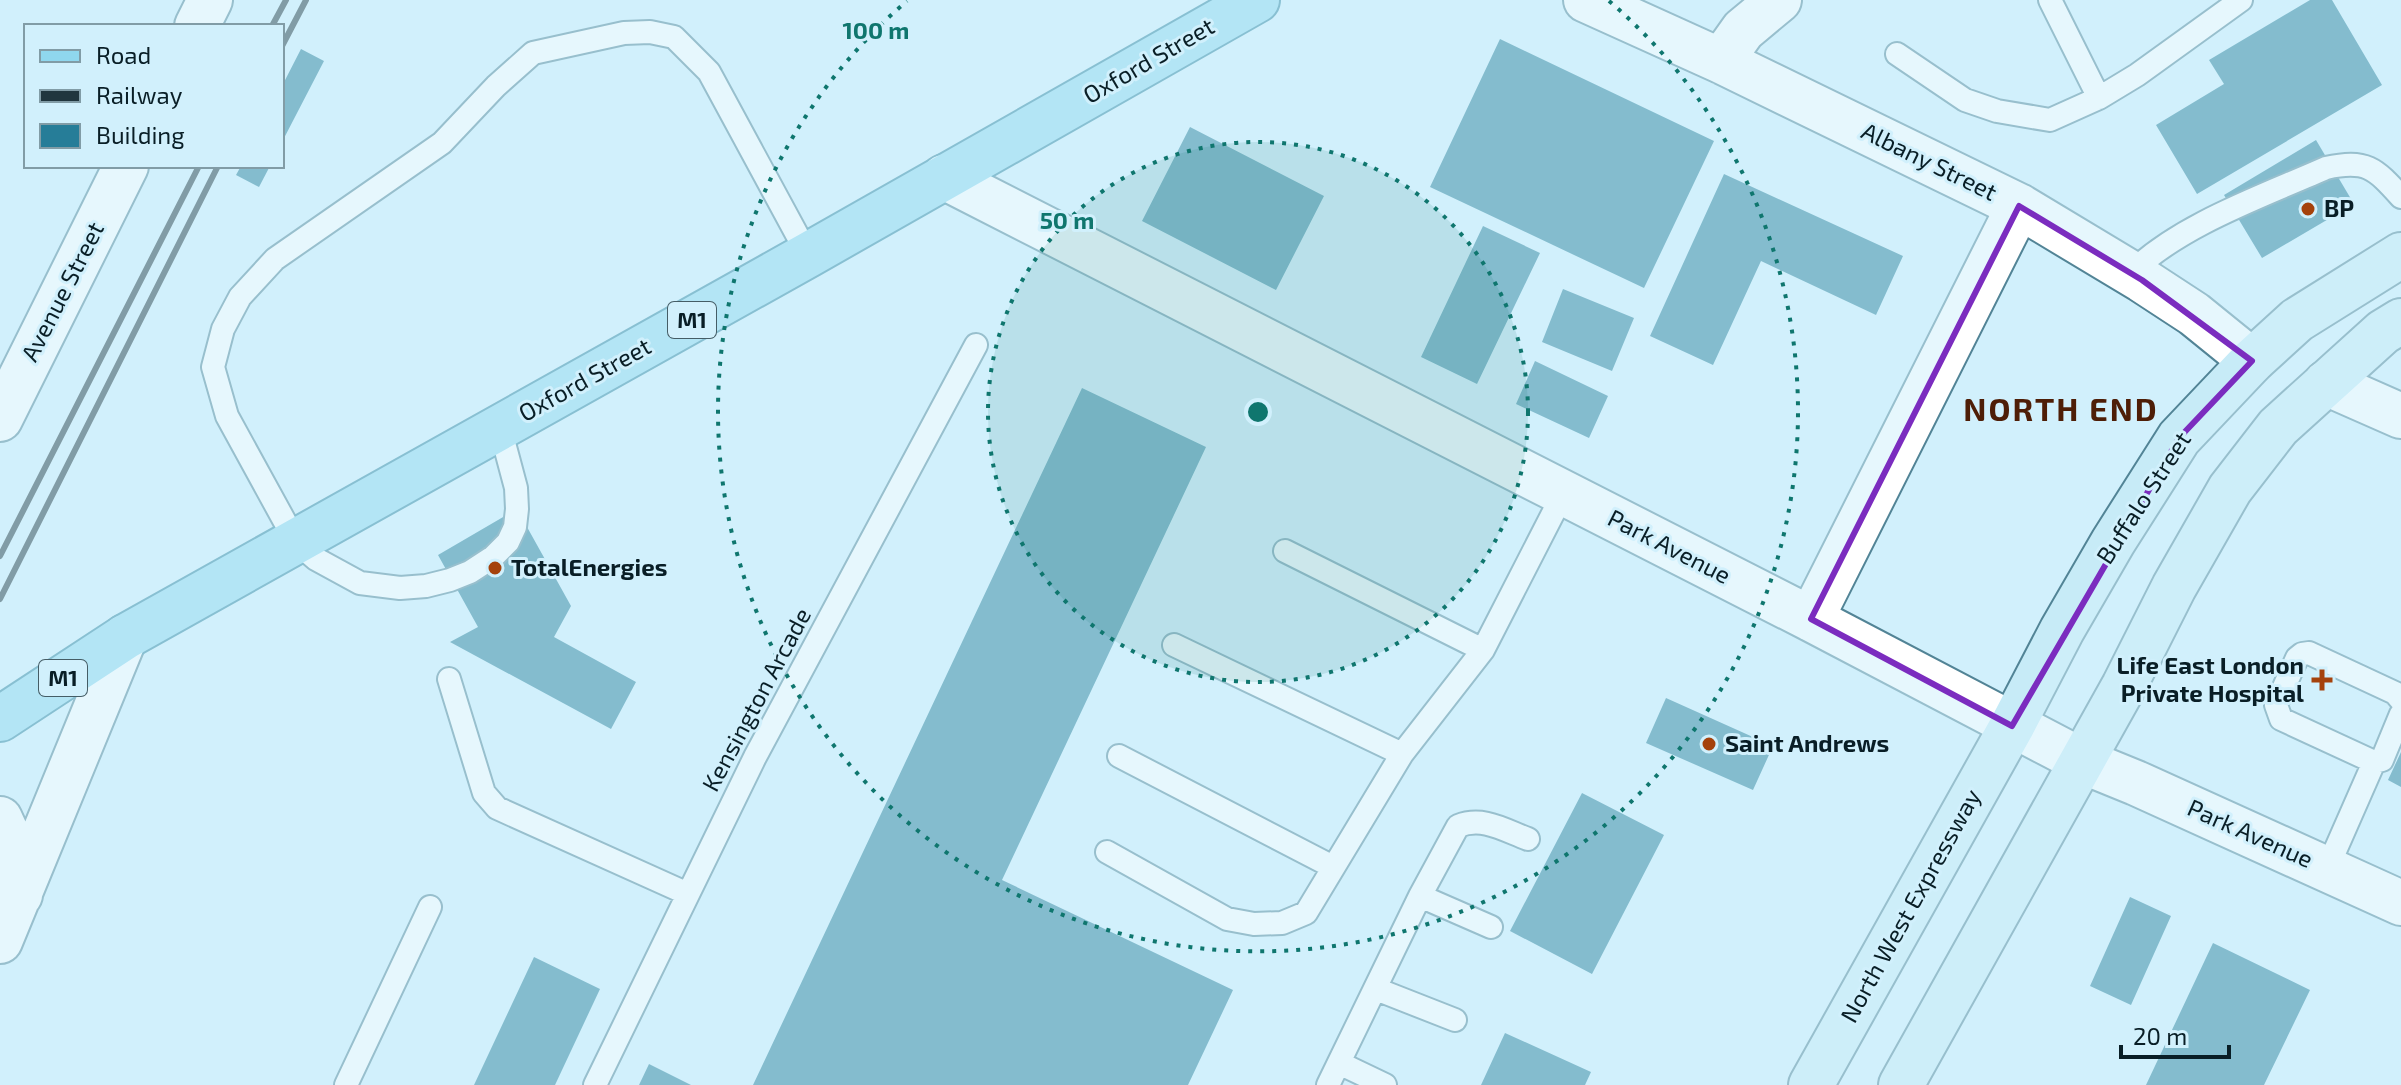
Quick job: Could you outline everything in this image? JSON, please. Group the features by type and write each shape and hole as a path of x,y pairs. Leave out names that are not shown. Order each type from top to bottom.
{"main road":[{"name":"Oxford Street","path":"0,719 125,637 1257,0"},
{"name":"Buffalo Street","path":"2012,726 2106,554 2179,438 2252,361 2297,320 2401,255"},
{"path":"1901,1085 2124,686 2174,587 2230,489 2278,427 2383,332 2401,321"},
{"name":"North West Expressway","path":"1811,1085 2012,726"}],"street":[{"path":"198,24 210,0"},
{"name":"Albany Street","path":"1586,0 1721,61 2019,206 2194,314 2252,361"},
{"path":"1721,61 1743,30 1779,0"},
{"name":"Avenue Street","path":"0,419 125,168"},
{"name":"Park Avenue","path":"944,177 1811,619 2082,761 2401,903"},
{"path":"1811,619 2019,206"},
{"path":"2326,383 2401,416"},
{"path":"0,941 125,637"},
{"path":"0,819 12,845 20,895"}],"lane":[{"path":"2050,0 2099,98"},
{"path":"1897,54 1965,100 1997,111 2050,120 2099,98 2137,75 2241,0"},
{"path":"500,428 516,488 515,527 508,542 493,557 450,580 400,588 360,583 327,566 296,542 227,416 213,367 223,329 240,297 275,259 442,143 496,86 533,53 624,33 650,32 674,37 709,72 808,255"},
{"path":"2131,273 2149,255 2184,233 2326,168 2363,165 2374,170 2401,197"},
{"name":"Kensington Arcade","path":"595,1085 755,757 976,345"},
{"path":"1107,852 1227,919 1254,924 1282,923 1306,913 1402,754 1483,650 1563,494"},
{"path":"1285,551 1483,650"},
{"path":"1174,645 1402,754"},
{"path":"2401,700 2395,693 2309,653 2297,658 2276,705 2281,719 2374,762 2382,760 2401,714"},
{"path":"449,679 484,793 497,808 688,894"},
{"path":"1119,756 1333,867"},
{"path":"2327,869 2374,762"},
{"path":"1328,1085 1420,896 1458,826 1480,821 1528,839"},
{"path":"1420,896 1491,927"},
{"path":"346,1085 430,907"},
{"path":"1376,989 1455,1020"},
{"path":"1339,1063 1385,1085"}],"highlighted area":[{"path":"2019,206 2142,280 2252,361 2179,438 2012,726 1811,619"}],"building":[{"path":"2310,0 2332,0 2382,85 2197,194 2156,125 2224,84 2209,60"},
{"path":"1500,39 1714,141 1644,288 1430,187"},
{"path":"301,49 324,61 284,138 284,82"},
{"path":"1190,127 1324,196 1276,290 1142,221"},
{"path":"2316,140 2354,204 2262,258 2224,195"},
{"path":"240,168 269,168 259,187 236,175"},
{"path":"1724,174 1903,256 1876,315 1761,261 1713,365 1650,336"},
{"path":"1483,226 1540,253 1477,384 1421,357"},
{"path":"1563,289 1634,318 1612,371 1542,342"},
{"path":"1535,361 1608,396 1589,438 1516,404"},
{"path":"1082,388 1206,447 1002,880 1233,990 1188,1085 753,1085"},
{"path":"517,509 571,606 554,637 636,682 611,729 450,642 478,627 438,555"},
{"name":"Saint Andrews","path":"1666,698 1773,746 1753,790 1646,743"},
{"path":"2401,752 2401,787 2388,780"},
{"path":"1582,793 1664,835 1592,974 1510,931"},
{"path":"2130,897 2171,916 2131,1005 2090,986"},
{"path":"2213,943 2310,990 2264,1085 2146,1085"},
{"path":"534,957 600,989 555,1085 474,1085"},
{"path":"1505,1033 1591,1072 1585,1085 1481,1085"},
{"path":"649,1064 691,1085 639,1085"}],"railway":[{"path":"273,24 286,0"},
{"path":"284,42 306,0"},
{"path":"0,556 198,168"},
{"path":"0,599 217,168"}],"place":[{"name":"BP","path":"2308,209"},
{"name":"TotalEnergies","path":"495,568"},
{"name":"Life East London Private Hospital","path":"2322,680"},
{"name":"Saint Andrews","path":"1709,744"}],"district":[{"name":"NORTH END","path":"2061,410"}]}
